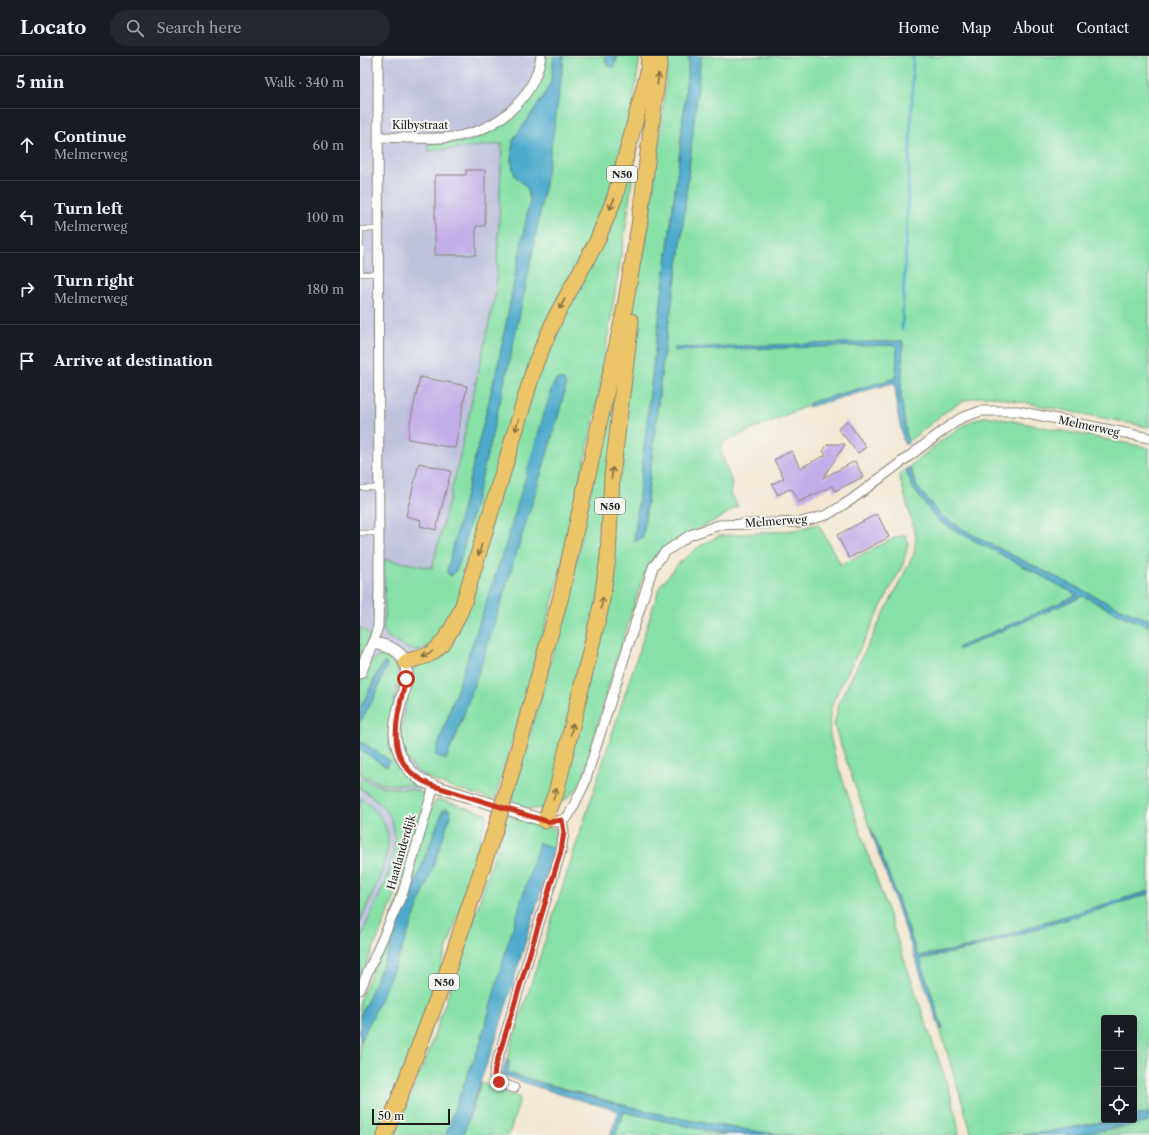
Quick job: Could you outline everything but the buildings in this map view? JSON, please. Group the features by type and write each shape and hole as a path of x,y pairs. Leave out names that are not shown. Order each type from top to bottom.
{"highway":[{"name":"N50","path":"610,371 614,319 631,213 649,56"},
{"name":"N50","path":"385,1135 444,981 496,827 561,596 581,513 610,371 623,317 636,243 660,56"},
{"name":"N50","path":"406,662 424,656 437,648 452,628 463,605 536,362 557,314 597,241 615,197 648,72"},
{"name":"N50","path":"545,821 557,787 602,606 608,556 616,436 639,258 636,243"}],"street":[{"path":"360,673 373,643 378,626 378,56"},
{"name":"Kilbystraat","path":"379,137 452,137 480,131 503,118 520,101 533,81 541,56"},
{"name":"Melmerweg","path":"562,820 569,814 587,777 653,567 665,552 690,536 719,525 801,522 827,515 851,500 961,418 982,411 1018,411 1149,438"},
{"path":"373,643 386,645 395,649 406,662 406,679 395,728 397,747 403,760 419,779 434,786 545,821 551,822 562,820 564,832 561,851 495,1068 494,1076 499,1082 514,1088"},
{"name":"Haatlanderdijk","path":"360,990 403,892 434,786"}],"lane":[{"path":"379,229 360,229 360,274 379,274"},
{"path":"360,488 379,488"},
{"path":"360,533 379,533"}],"shaded area":[{"path":"360,56 560,56 456,560 502,575 447,737 412,802 360,958"}],"green space":[{"path":"546,56 554,56 551,81 544,96 513,140 511,160 515,176 527,188 530,199 499,360 447,571 449,575 453,575 459,565 509,363 561,82 564,56 606,56 605,63 617,62 617,56 640,56 632,111 600,225 553,309 456,612 435,644 417,651 408,649 388,637 383,629 385,615 384,559 432,568 457,469 496,291 502,144 429,151 427,144 467,141 482,136 508,120 529,98 537,85 543,71"},
{"path":"668,56 689,56 679,158 652,375 634,542 643,537 663,358 680,253 701,56 1149,56 1149,427 991,396 977,397 955,406 907,442 901,397 903,341 675,350 894,345 897,348 896,378 809,403 809,405 723,442 720,449 732,484 730,494 738,506 720,518 670,543 659,552 646,570 608,687 583,778 570,796 561,802 542,808 521,808 510,805 569,596 628,308 644,255 661,130"},
{"path":"641,115 625,232 596,410 556,589 495,800 447,786 418,771 407,760 401,746 401,728 415,665 442,650 544,346 573,289","holes":["555,381 566,386 558,417 488,643 454,743 435,755 506,544"]},
{"path":"987,416 1149,448 1149,620 1104,601 986,542 942,517 917,487 910,466 956,430 976,419"},
{"path":"906,469 912,487 938,521 1078,595 959,647 958,649 1083,596 1125,617 1149,626 1149,891 1045,922 967,948 918,956 877,842 869,826 834,725 840,700 914,554 916,537 899,475"},
{"path":"818,524 841,565 894,538 906,535 908,544 903,564 833,701 829,726 832,746 837,763 951,1096 959,1135 793,1135 766,1133 663,1116 508,1073 509,1061 506,1061 660,586 679,563 700,546 719,536 796,530"},
{"path":"360,627 370,635 360,662"},
{"path":"382,655 389,659 394,665 399,679 391,713 389,736 393,759 401,772 420,787 419,788 409,785 383,784 360,774 360,749 385,766 389,760 360,741 360,722 372,702 387,666 379,669 360,709 360,682 373,660"},
{"path":"360,778 382,787 410,789 424,793 426,797 409,863 360,980 361,940 387,875 395,841 393,825 386,810 360,788"},
{"path":"360,798 375,810 383,821 386,827 388,840 382,870 360,922"},
{"path":"439,799 487,814 460,910 413,1048 376,1135 360,1135 360,1043 400,954 451,814 443,811 390,948 360,1017 360,999 379,956 427,818 434,803"},
{"path":"507,815 556,829 554,848 539,843 480,1044 456,1104 446,1135 393,1135 428,1054"},
{"path":"1149,894 1149,1113 1137,1115 1137,1015 1101,1015 1101,1122 1041,1133 972,1135 940,1029 943,1029 920,959 971,949"},
{"path":"481,1083 520,1098 509,1135 463,1135"},
{"path":"624,1112 726,1135 615,1135"},
{"path":"1149,1122 1149,1135 1075,1135"}],"water":[{"path":"554,56 564,56 545,185 533,249 506,376 459,565 453,575 449,575 447,571 499,360 530,199 527,188 515,176 511,160 513,140 544,96 551,81"},
{"path":"606,56 617,56 614,67 607,66"},
{"path":"689,56 701,56 680,253 663,358 643,537 634,542 652,375 679,158"},
{"path":"903,341 901,397 908,444 904,444 898,415 895,384 893,383 809,407 809,403 896,378 897,348 894,345 675,351 674,348"},
{"path":"558,379 564,380 566,386 560,410 480,668 446,760 435,755 506,544 551,390 555,381"},
{"path":"909,467 917,487 942,517 986,542 1104,601 1149,620 1149,626 1125,617 1083,596 958,650 959,647 1077,595 938,521 912,487 906,469"},
{"path":"383,663 386,663 387,666 372,702 360,722 360,709"},
{"path":"360,741 389,760 388,766 385,766 360,749"},
{"path":"443,810 450,810 451,814 431,872 398,959 360,1043 360,1017 390,948"},
{"path":"869,826 877,842 918,956 967,948 1045,922 1149,891 1149,894 971,949 920,959 943,1029 940,1029"},
{"path":"539,843 554,848 493,1049 463,1135 446,1135 456,1104 480,1044 507,946"},
{"path":"506,1061 509,1061 508,1073 614,1103 649,1112 721,1126 793,1135 722,1134 624,1112 615,1135 610,1135 619,1111 559,1094 502,1075"},
{"path":"1149,1113 1149,1122 1075,1135 1022,1135 1101,1123 1137,1123 1137,1115"}],"waterway":[{"path":"902,329 913,56"}],"route":[{"path":"406,679 395,734 397,747 400,754 406,765 419,779 434,786 549,822 562,820 564,832 561,851 495,1068 494,1076 499,1082"}]}
